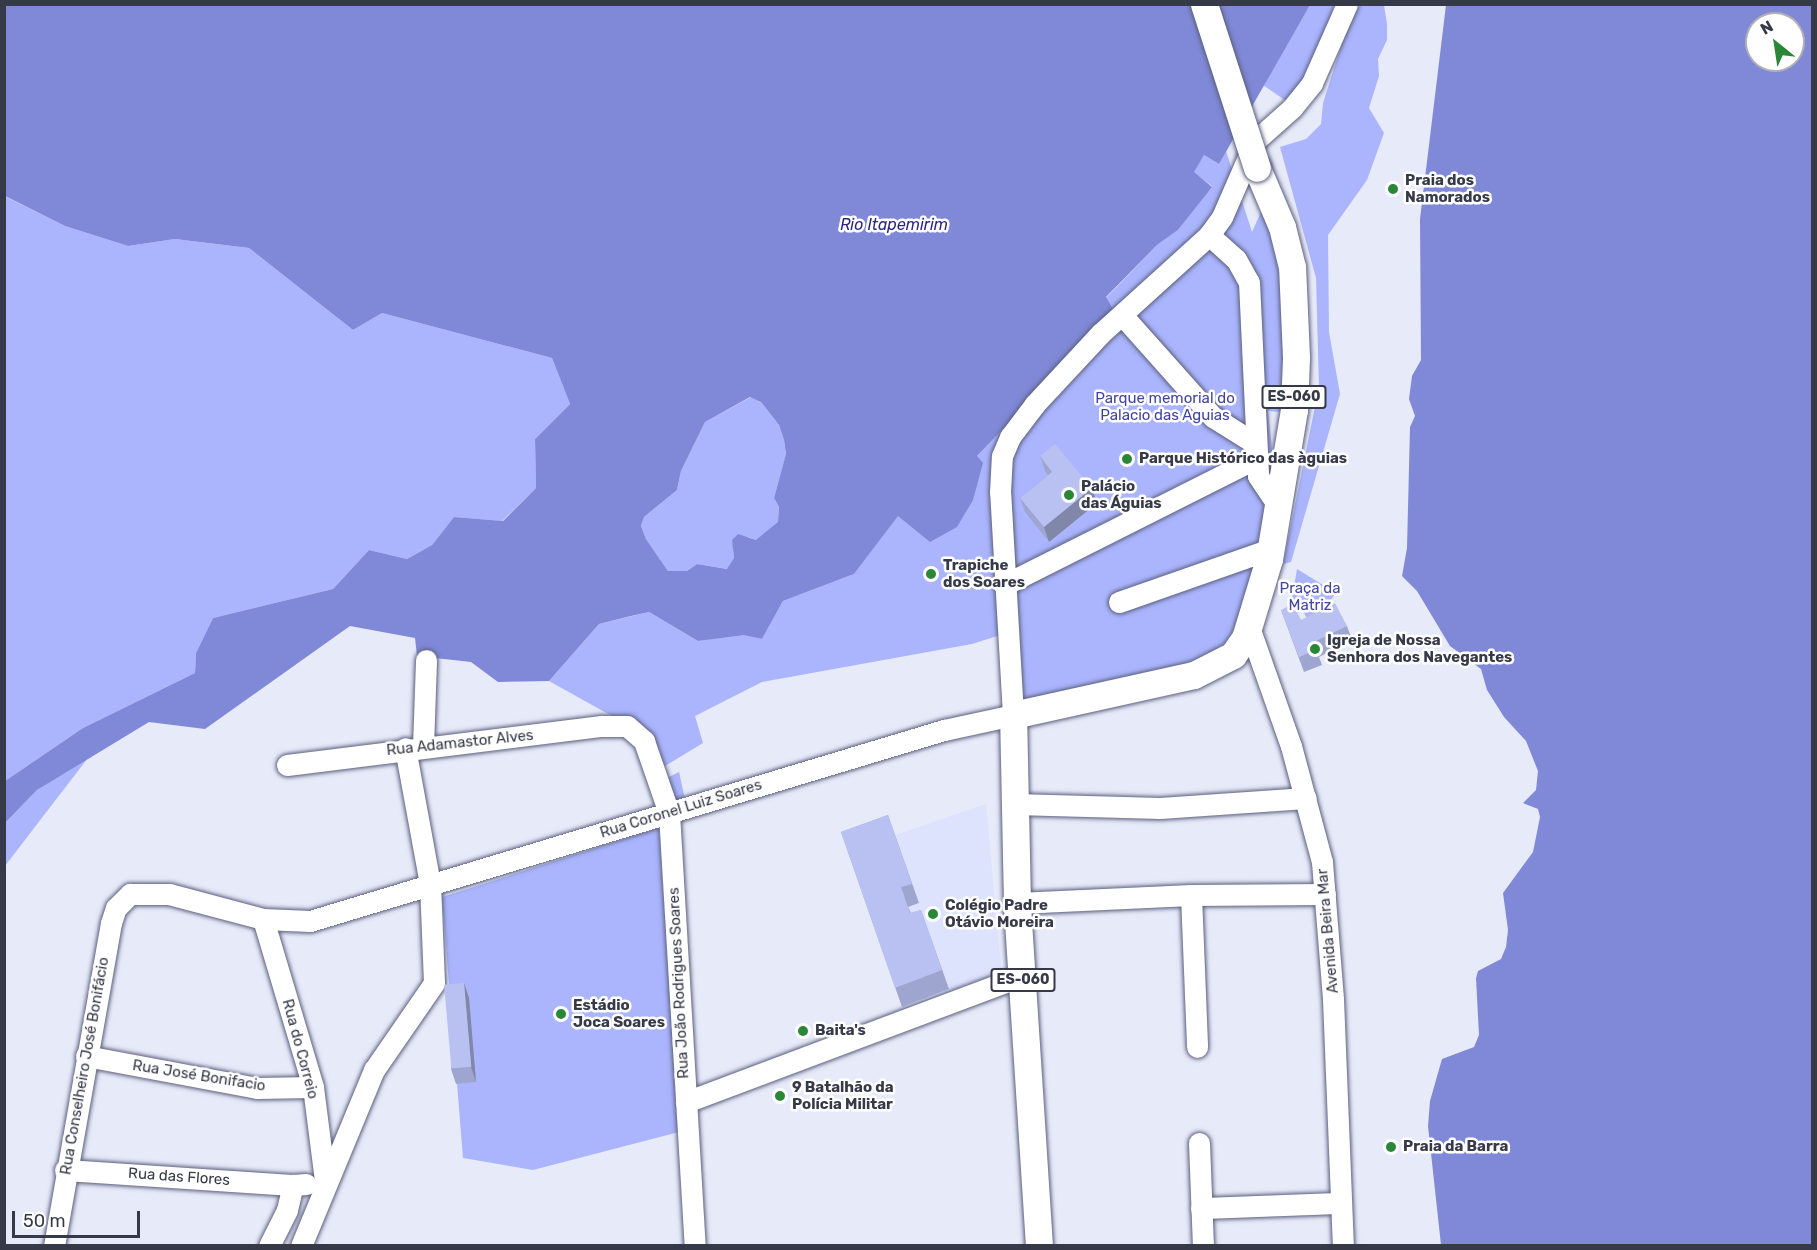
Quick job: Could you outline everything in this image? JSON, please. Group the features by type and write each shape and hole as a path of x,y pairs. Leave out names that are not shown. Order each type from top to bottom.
{"main road":[{"name":"ES-060","path":"1204,4 1257,168 1282,227 1292,267 1296,308 1294,410 1270,549 1249,627"},
{"name":"Rua Coronel Luiz Soares","path":"1013,715 1194,675 1233,655 1249,627"},
{"name":"ES-060","path":"1013,715 1017,903 1039,1245"}],"street":[{"path":"1013,715 1004,585 1000,474 1002,456 1020,420 1122,315 1209,235 1222,217 1255,141 1292,108 1312,83 1347,4"},
{"path":"1209,235 1236,259 1249,282 1258,476 1278,506"},
{"path":"1122,315 1214,417 1257,451"},
{"path":"1004,585 1257,451"},
{"path":"1119,602 1270,549"},
{"name":"Avenida Beira Mar","path":"1249,627 1317,834 1325,894 1333,999 1343,1245"},
{"path":"270,1244 295,1237 302,1245 316,1217 325,1182 375,1070 434,982 430,884 414,747 426,660"},
{"name":"Rua Coronel Luiz Soares","path":"111,923 122,900 138,891 193,898 263,919 297,923 322,919 430,884 944,730 1013,715"},
{"name":"Rua Adamastor Alves","path":"286,765 414,747 602,726 619,725 633,730"},
{"name":"Rua João Rodrigues Soares","path":"633,730 649,748 669,813 695,1245"},
{"path":"1014,804 1160,808 1306,798"},
{"path":"1017,903 1191,895 1325,894"},
{"path":"1191,895 1197,1047"},
{"name":"Rua do Correio","path":"263,919 313,1088 325,1182"},
{"name":"Rua Conselheiro José Bonifácio","path":"54,1245 65,1170 111,923"},
{"path":"686,1102 1023,975"},
{"name":"Rua José Bonifacio","path":"86,1056 257,1088 313,1088"},
{"path":"1199,1143 1203,1245"},
{"name":"Rua das Flores","path":"65,1170 293,1185 325,1182"},
{"path":"270,1244 287,1210 293,1185"},
{"path":"1202,1208 1340,1203"}],"shaded area":[{"name":"Colégio Padre Otávio Moreira","path":"986,804 1002,977 904,1011 848,851"}],"green space":[{"path":"1310,5 1334,5 1318,62 1286,101 1263,85"},
{"path":"1362,5 1384,5 1387,40 1378,59 1379,76 1369,108 1384,133 1367,180 1328,235 1329,332 1340,394 1291,562 1283,564 1319,387 1316,278 1280,147 1306,139 1321,124 1323,103 1346,31 1356,9"},
{"name":"Parque Histórico das àguias","path":"1226,151 1252,232 1261,212 1272,215 1290,336 1280,412 1268,411 1278,506 1245,638 1171,670 1018,712 1013,631 972,644 762,682 695,716 703,743 665,766 642,727 610,715 549,681 599,624 649,612 698,641 744,634 762,639 783,601 854,574 898,515 957,527 977,456 1115,311 1106,298 1157,245 1178,230 1212,186 1193,172 1204,155 1219,164"},
{"path":"4,196 65,226 128,246 175,239 249,248 353,330 382,313 552,358 570,404 535,439 536,488 502,521 454,517 432,545 407,559 369,550 333,589 213,618 196,653 195,673 83,728 5,781"},
{"path":"751,397 761,402 779,425 784,440 786,455 774,498 779,507 778,522 769,533 756,540 748,537 733,549 734,558 728,569 697,564 687,571 668,571 646,539 641,526 644,517 677,490 681,471 705,422"},
{"name":"Praça da Matriz","path":"1297,569 1336,593 1311,626 1303,611 1289,616"},
{"path":"91,754 5,866 5,823 37,790"},
{"path":"679,772 685,799 671,803 667,778"},
{"name":"Estádio Joca Soares","path":"659,828 679,1132 533,1170 463,1158 442,897"}],"water":[{"name":"Rio Itapemirim","path":"5,5 1310,5 1219,164 1204,155 1194,172 1212,187 1178,230 1157,245 1106,297 1115,312 977,456 983,463 973,500 957,527 930,542 898,516 854,574 783,601 762,639 744,635 698,641 649,612 599,624 549,681 498,682 471,662 417,656 415,638 350,626 205,729 149,722 37,790 5,823 5,781 83,728 195,673 196,653 213,618 333,589 369,550 407,559 432,545 454,517 503,521 536,488 535,439 570,404 552,358 382,313 353,330 249,248 175,239 128,246 65,226 5,196","holes":["750,397 761,402 779,425 786,454 774,498 779,507 778,522 756,540 738,534 732,540 734,558 727,569 697,564 687,571 668,571 646,539 641,526 644,517 677,490 681,471 705,422"]},
{"path":"1446,5 1812,5 1812,1245 1441,1245 1428,1126 1430,1101 1442,1059 1474,1047 1479,1035 1476,978 1478,971 1501,959 1506,947 1508,930 1503,893 1533,852 1540,817 1538,809 1523,803 1536,790 1538,771 1526,741 1504,717 1487,690 1481,669 1450,646 1417,591 1402,576 1407,548 1410,427 1415,416 1409,399 1412,376 1421,360 1420,219"}],"building":[{"name":"Palácio das Águias","path":"1055,444 1092,488 1044,527 1020,498 1052,472 1040,456"},
{"path":"1335,603 1347,626 1314,642 1316,650 1299,657 1281,610 1293,604 1301,620"},
{"path":"888,815 912,884 901,887 910,913 921,910 942,970 895,988 841,832"},
{"path":"464,983 471,1067 451,1068 444,985"}],"place":[{"name":"Praia dos Namorados","path":"1393,189"},
{"name":"Parque Histórico das àguias","path":"1127,459"},
{"name":"Palácio das Águias","path":"1069,495"},
{"name":"Trapiche dos Soares","path":"931,574"},
{"name":"Igreja de Nossa Senhora dos Navegantes","path":"1315,649"},
{"name":"Colégio Padre Otávio Moreira","path":"933,914"},
{"name":"Estádio Joca Soares","path":"561,1014"},
{"name":"Baita's","path":"803,1031"},
{"name":"9 Batalhão da Polícia Militar","path":"780,1096"},
{"name":"Praia da Barra","path":"1391,1147"}],"park label":[{"name":"Parque memorial do Palacio das Aguias","path":"1165,406"}]}
